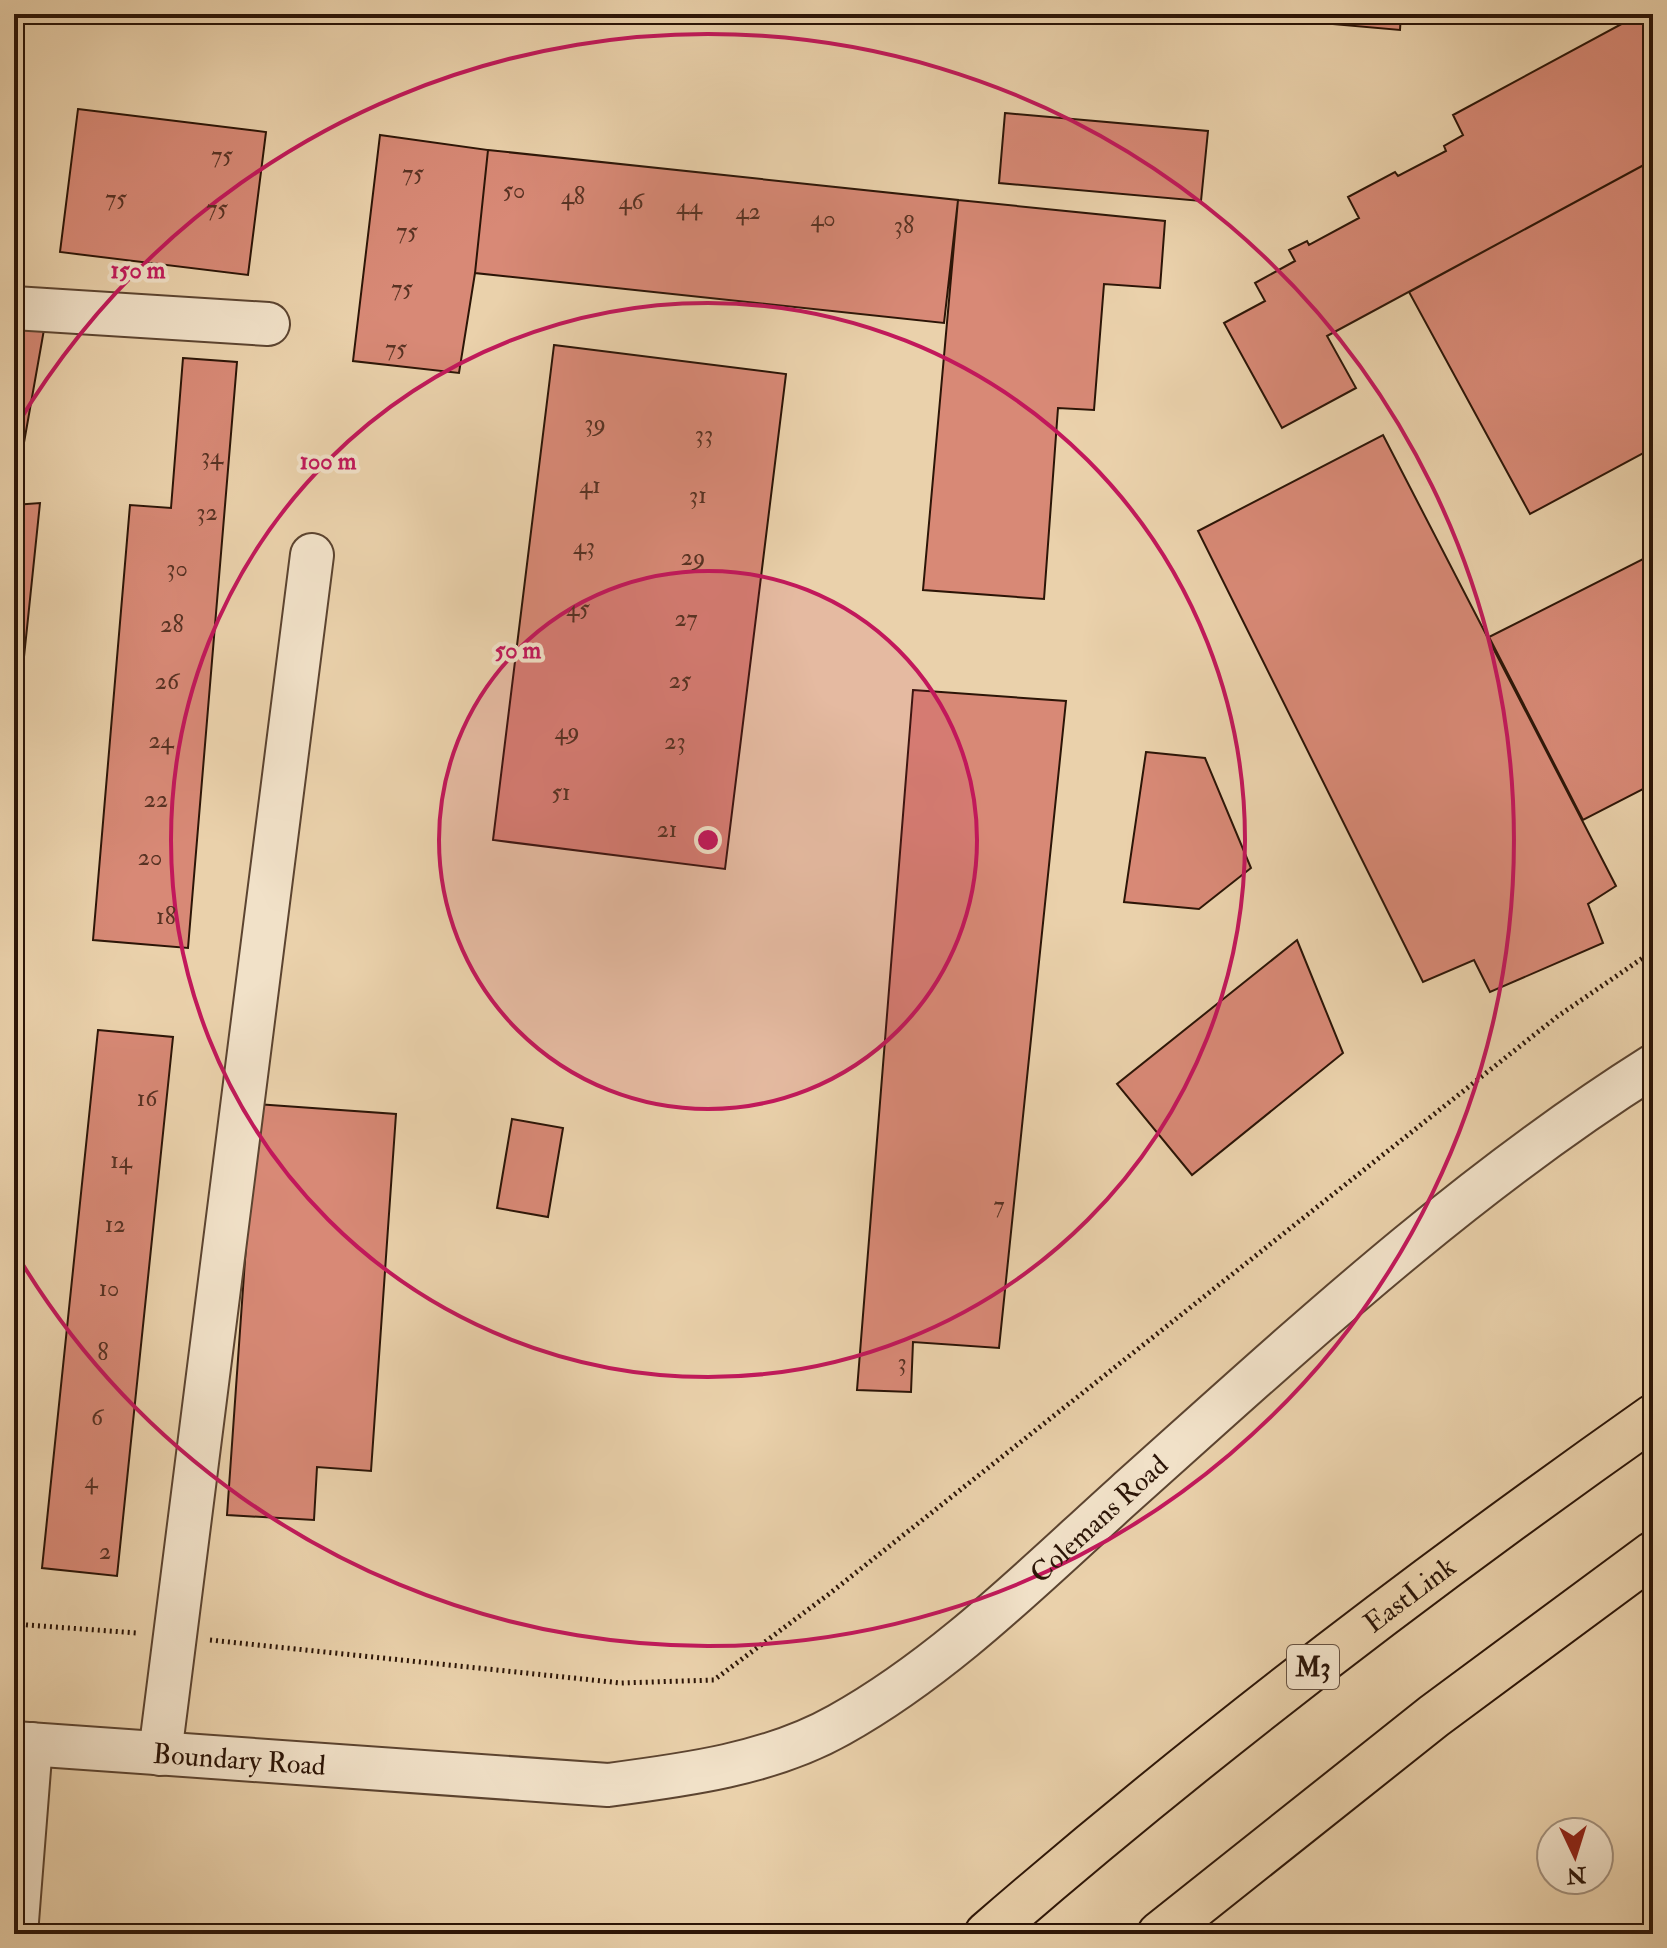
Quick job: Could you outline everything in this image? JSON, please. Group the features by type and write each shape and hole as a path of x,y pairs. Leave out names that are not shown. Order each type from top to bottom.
{"highway":[{"name":"EastLink","path":"987,1934 1208,1750 1365,1627 1653,1417"},
{"path":"1160,1934 1410,1735 1653,1554"}],"street":[{"path":"14,308 268,324"},
{"path":"160,1754 312,555"},
{"name":"Colemans Road","path":"464,1777 608,1785 665,1778 754,1759 836,1727 896,1690 985,1619 1440,1218 1653,1066"},
{"path":"16,1934 23,1743"},
{"name":"Boundary Road","path":"23,1743 464,1777"}],"path":[{"path":"14,1624 175,1637 621,1683 714,1680 829,1594 1558,1016 1653,951"}],"building":[{"path":"1220,14 1401,14 1400,30"},
{"path":"1640,14 1647,20 1653,17 1653,160 1327,336 1356,388 1282,428 1224,323 1265,301 1255,283 1295,261 1289,250 1307,241 1309,245 1359,218 1348,197 1395,172 1398,176 1446,151 1444,146 1463,135 1453,115"},
{"path":"78,109 266,132 248,275 60,252"},
{"path":"1005,113 1208,131 1201,201 999,183"},
{"path":"380,135 488,150 475,273 459,373 353,361"},
{"path":"488,150 958,200 944,323 475,273"},
{"path":"1653,160 1653,448 1530,514 1409,292"},
{"path":"958,200 1165,221 1160,288 1104,284 1094,410 1058,408 1044,599 923,590"},
{"path":"14,322 45,324 14,499"},
{"path":"554,345 786,374 725,869 493,840"},
{"path":"183,358 237,362 188,948 93,940 130,505 171,508"},
{"path":"1383,435 1616,886 1588,904 1603,943 1490,992 1474,960 1423,982 1198,531"},
{"path":"40,503 14,753 14,505"},
{"path":"1643,559 1653,577 1653,784 1583,820 1489,637"},
{"path":"913,690 1066,701 999,1348 913,1342 911,1392 857,1390"},
{"path":"1146,752 1205,758 1251,868 1199,909 1124,902"},
{"path":"1297,940 1343,1053 1192,1175 1117,1084"},
{"path":"98,1030 173,1037 117,1576 42,1568"},
{"path":"256,1104 396,1114 371,1471 317,1467 314,1520 227,1515"},
{"path":"512,1119 563,1128 548,1217 497,1208"}]}
